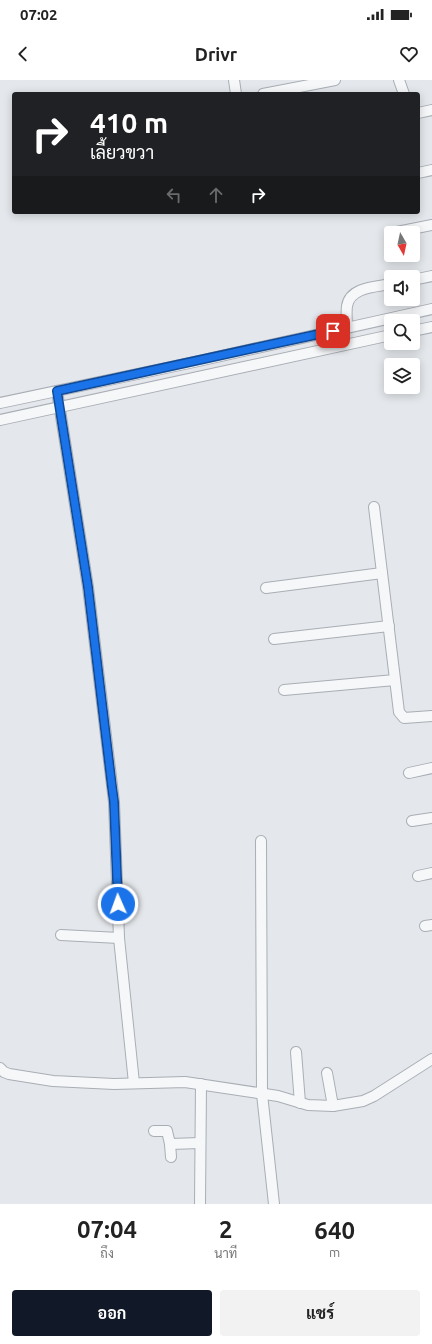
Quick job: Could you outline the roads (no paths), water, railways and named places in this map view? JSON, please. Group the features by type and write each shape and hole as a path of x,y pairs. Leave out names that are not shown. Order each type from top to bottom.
{"street":[{"path":"234,80 236,92"},
{"path":"270,92 298,84 335,80"},
{"path":"399,80 403,92"},
{"path":"420,113 432,110"},
{"path":"420,173 432,170"},
{"path":"420,227 432,225"},
{"path":"420,279 432,276"},
{"path":"347,328 347,305 351,296 360,290 384,285"},
{"path":"0,420 59,400 347,328 432,309"},
{"path":"420,330 432,327"},
{"path":"0,402 59,400 384,336"},
{"path":"59,400 88,587 114,802 119,938 134,1083"},
{"path":"374,507 399,712 404,718 432,716"},
{"path":"266,588 382,573"},
{"path":"274,639 389,626"},
{"path":"284,690 395,680"},
{"path":"408,773 432,768"},
{"path":"412,821 432,818"},
{"path":"262,841 262,1094 274,1204"},
{"path":"418,876 432,873"},
{"path":"61,935 119,938"},
{"path":"296,1052 300,1103"},
{"path":"0,1068 9,1074 53,1081 114,1084 185,1082 278,1096 308,1105 333,1106 363,1101 374,1096 432,1059"},
{"path":"327,1073 333,1106"},
{"path":"200,1084 200,1204"},
{"path":"154,1131 166,1131 170,1144 171,1156"},
{"path":"170,1144 200,1143"}]}
